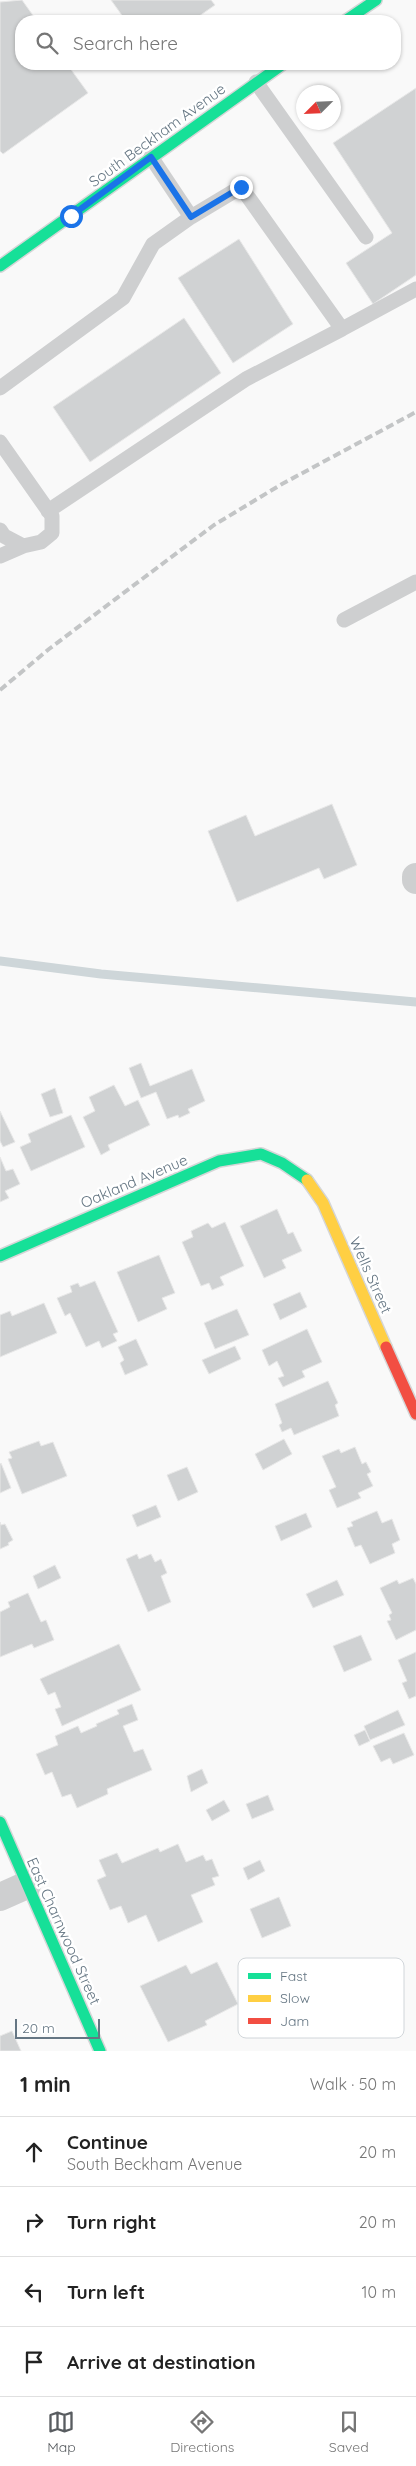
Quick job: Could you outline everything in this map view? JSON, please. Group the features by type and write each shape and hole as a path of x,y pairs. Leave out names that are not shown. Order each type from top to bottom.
{"street":[{"path":"354,15 376,0"},
{"name":"South Beckham Avenue","path":"0,266 274,70"},
{"name":"Oakland Avenue","path":"0,1256 219,1161 261,1154 282,1163"},
{"name":"Wells Street","path":"282,1163 304,1177 323,1203 416,1414"},
{"name":"East Charnwood Street","path":"0,1822 100,2051"},
{"path":"0,1897 27,1885"}],"lane":[{"path":"256,82 366,237"},
{"path":"151,157 191,217"},
{"path":"0,388 123,298 153,244 191,217 241,187 342,329"},
{"path":"48,511 246,379 416,289"},
{"path":"0,442 52,516 52,533 41,542 23,546 0,556"},
{"path":"0,530 4,536 23,546"},
{"path":"344,620 416,582"}],"building":[{"path":"22,0 33,15 15,15 15,70 71,70 88,93 3,154 0,151 0,2"},
{"path":"111,0 211,0 215,5 201,15 122,15"},
{"path":"416,88 416,275 373,304 346,263 392,233 333,143"},
{"path":"239,239 293,324 233,363 178,278"},
{"path":"184,318 221,373 90,462 53,407"},
{"path":"332,804 357,865 324,879 319,868 237,902 208,831 246,815 255,836"},
{"path":"141,1063 150,1086 192,1069 205,1101 188,1109 190,1113 179,1118 178,1115 167,1119 156,1092 141,1098 129,1068"},
{"path":"114,1085 125,1106 138,1100 150,1125 108,1145 110,1150 101,1155 83,1117 95,1111 89,1097"},
{"path":"55,1088 63,1113 50,1117 41,1094"},
{"path":"0,1111 15,1142 3,1147 0,1141"},
{"path":"71,1115 85,1147 31,1171 20,1147 31,1142 28,1134"},
{"path":"0,1157 6,1171 13,1169 20,1184 5,1191 9,1198 0,1202"},
{"path":"277,1209 288,1234 293,1232 302,1251 282,1260 286,1268 264,1278 240,1226"},
{"path":"225,1222 244,1266 220,1277 224,1285 212,1290 209,1283 201,1286 182,1242 193,1237 191,1231 208,1223 212,1228"},
{"path":"159,1255 175,1293 162,1298 167,1309 138,1322 117,1272"},
{"path":"95,1281 118,1332 113,1334 117,1341 102,1348 99,1341 86,1347 70,1313 65,1316 57,1298 72,1292 70,1286 78,1283 80,1287"},
{"path":"300,1292 307,1307 280,1320 273,1304"},
{"path":"44,1303 57,1333 0,1357 0,1315 10,1311 12,1316"},
{"path":"237,1309 249,1335 215,1349 204,1323"},
{"path":"307,1329 322,1362 302,1371 305,1377 283,1387 278,1378 284,1376 277,1361 269,1366 262,1350"},
{"path":"136,1339 148,1365 125,1375 120,1363 124,1360 118,1347"},
{"path":"235,1346 241,1359 209,1374 202,1360"},
{"path":"328,1381 338,1403 335,1405 339,1416 294,1435 291,1428 282,1432 279,1425 282,1423 275,1404"},
{"path":"284,1439 292,1454 263,1470 255,1454"},
{"path":"39,1441 41,1446 53,1442 67,1476 22,1494 8,1459 12,1458 9,1452"},
{"path":"355,1447 362,1464 366,1462 371,1472 367,1474 373,1486 358,1493 361,1498 337,1508 329,1490 336,1487 322,1456 339,1449 341,1453"},
{"path":"0,1464 11,1488 0,1493"},
{"path":"187,1467 198,1492 178,1501 167,1475"},
{"path":"156,1505 161,1517 137,1527 132,1515"},
{"path":"377,1511 382,1523 392,1519 400,1540 392,1544 395,1553 370,1564 361,1545 355,1547 347,1528 353,1526 351,1522"},
{"path":"306,1513 312,1527 281,1541 275,1526"},
{"path":"0,1522 1,1525 5,1524 13,1540 8,1543 9,1545 0,1549"},
{"path":"137,1554 139,1559 151,1554 155,1562 161,1559 167,1573 161,1576 171,1602 148,1612 126,1559"},
{"path":"55,1565 61,1578 38,1589 33,1576"},
{"path":"413,1578 416,1584 416,1630 396,1640 387,1621 391,1620 389,1615 392,1613 380,1588 397,1580 399,1584"},
{"path":"337,1580 344,1595 313,1608 306,1594"},
{"path":"28,1593 41,1622 46,1620 54,1640 34,1648 32,1644 0,1657 0,1612 10,1607 8,1602"},
{"path":"361,1635 372,1660 344,1672 333,1646"},
{"path":"119,1644 141,1690 62,1726 55,1709 61,1707 55,1692 48,1695 40,1679"},
{"path":"416,1652 416,1696 409,1699 402,1683 407,1681 398,1660"},
{"path":"132,1704 138,1720 123,1726 134,1752 143,1749 152,1770 107,1789 108,1794 77,1808 71,1794 62,1797 52,1772 45,1775 36,1754 58,1745 55,1736 78,1726 81,1733 119,1714 117,1710"},
{"path":"398,1710 405,1725 370,1740 364,1726"},
{"path":"365,1730 370,1741 359,1746 354,1735"},
{"path":"404,1733 414,1755 393,1764 390,1758 381,1762 373,1746"},
{"path":"202,1769 208,1783 191,1792 187,1776"},
{"path":"268,1795 274,1810 252,1819 246,1804"},
{"path":"224,1800 230,1811 212,1821 206,1810"},
{"path":"178,1844 186,1862 203,1855 206,1861 212,1859 219,1876 212,1878 215,1885 191,1895 203,1922 158,1942 146,1915 128,1923 121,1906 110,1910 97,1880 106,1876 99,1860 117,1853 122,1863 158,1848 160,1852"},
{"path":"260,1860 265,1871 248,1880 243,1868"},
{"path":"279,1897 291,1926 262,1938 250,1909"},
{"path":"217,1962 238,2004 205,2021 207,2025 168,2042 140,1986 186,1965 191,1974"},
{"path":"12,2031 21,2051 0,2051 0,2036"}],"waterway":[{"path":"0,961 101,974 416,1002"}],"railway":[{"path":"0,690 49,649 214,525 282,484 416,412"}],"traffic: fast":[{"path":"354,15 376,0"},
{"path":"0,266 275,70"},
{"path":"0,1256 219,1161 261,1154 282,1163 307,1180"},
{"path":"0,1822 100,2051"}],"traffic: slow":[{"path":"307,1180 323,1203 386,1347"}],"traffic: jam":[{"path":"386,1347 416,1414"}],"route":[{"path":"71,216 151,157 191,217 241,187"}]}
